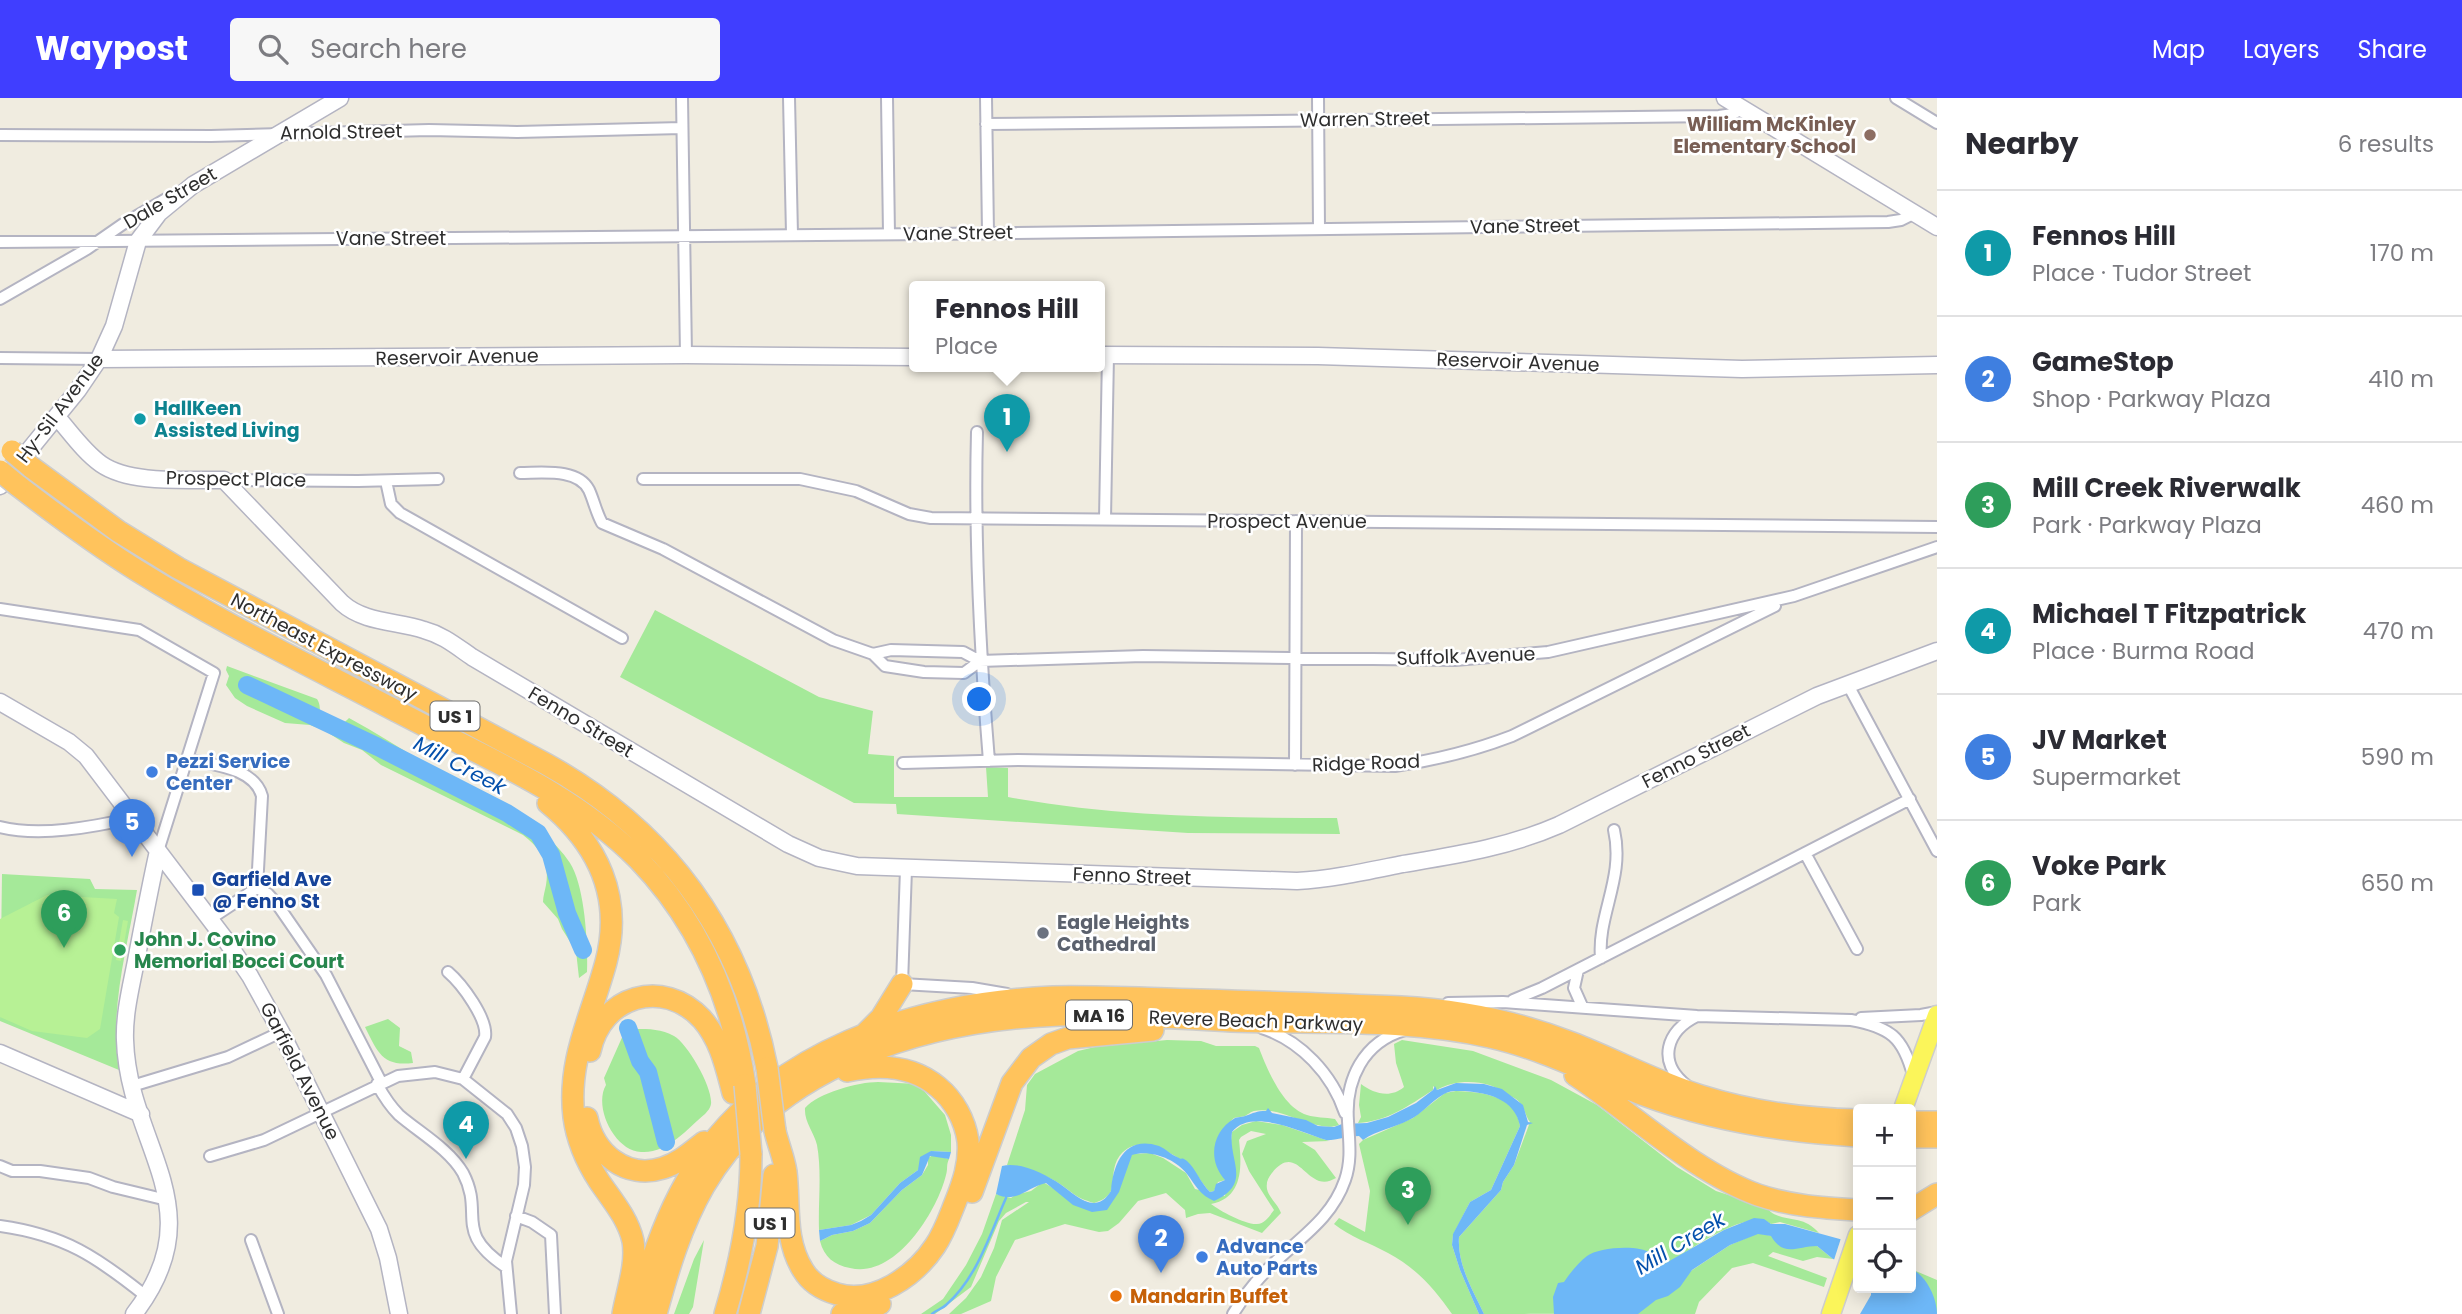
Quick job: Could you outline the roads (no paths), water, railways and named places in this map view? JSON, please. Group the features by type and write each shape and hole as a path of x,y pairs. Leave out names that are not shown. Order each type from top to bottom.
{"highway":[{"name":"Northeast Expressway","path":"6,446 118,531 177,568 594,792 622,814 675,867 717,927 747,994 767,1068 775,1130 774,1174 763,1265 749,1314"},
{"name":"Northeast Expressway","path":"0,471 8,486 170,591 562,799 599,824 639,860 668,894 701,946 724,995 735,1029 739,1089 751,1153 746,1228 725,1314"},
{"path":"512,771 568,820 582,836 597,861 608,893 610,947 579,1045 573,1108 576,1129 587,1160 625,1219 633,1240 633,1262 623,1314"},
{"path":"861,1036 881,1018 902,984"},
{"path":"733,1118 684,1158 663,1168 639,1171 615,1162 596,1144 587,1117 586,1089 594,1037 604,1018 633,999 653,996 674,1000 691,1009 711,1031 739,1089"},
{"name":"Revere Beach Parkway","path":"637,1314 655,1250 672,1207 698,1163 733,1118 786,1073 829,1049 861,1036 947,1011 1023,999 1086,997 1444,1010 1513,1024 1572,1043 1669,1085 1710,1099 1787,1115 1853,1121"},
{"name":"Revere Beach Parkway","path":"656,1314 682,1232 705,1184 746,1132 790,1093 836,1067 877,1050 937,1032 990,1022 1080,1015 1423,1027 1476,1034 1528,1048 1636,1092 1713,1117 1787,1131 1853,1136"},
{"path":"842,1314 882,1303 903,1293 922,1280 945,1254 956,1235 1013,1083 1025,1064 1037,1052 1059,1040 1077,1036 1236,1021"},
{"path":"1528,1048 1582,1080 1705,1168 1731,1183 1780,1201 1853,1209"},
{"path":"775,1130 786,1171 788,1223 793,1245 802,1268 813,1281 826,1290 842,1295 866,1295 897,1283 928,1256 945,1228 967,1167 968,1141 965,1129 949,1097 920,1075 884,1067 843,1072 790,1093"},
{"path":"1916,1207 1937,1194"}],"main road":[{"path":"1905,1104 1932,1039 1937,1013"},
{"path":"1831,1314 1853,1249"}],"street":[{"name":"Dale Street","path":"0,299 340,98"},
{"path":"682,98 686,355"},
{"path":"789,98 792,234"},
{"path":"887,98 889,234"},
{"path":"986,98 988,232"},
{"path":"1318,98 1319,228"},
{"path":"1725,98 1937,227"},
{"path":"1896,98 1937,123"},
{"name":"Warren Street","path":"986,124 1719,116 1742,108"},
{"name":"Arnold Street","path":"0,135 211,136 429,130 517,132 682,128"},
{"name":"Hy-Sil Avenue","path":"8,486 99,359 114,326 138,241 159,213 192,185"},
{"name":"Vane Street","path":"0,242 684,237 1888,222 1915,214"},
{"name":"Reservoir Avenue","path":"1105,355 1318,356 1742,369 1937,365"},
{"name":"Reservoir Avenue","path":"0,357 99,359 909,356"},
{"path":"1104,372 1105,519"},
{"name":"Prospect Place","path":"57,417 90,454 115,472 146,477 224,480 438,479"},
{"path":"977,432 975,518 980,661 989,761"},
{"name":"Suffolk Avenue","path":"520,473 554,474 582,480 588,488 601,523 663,549 833,640 873,654 885,666 924,672 964,673 980,661"},
{"name":"Prospect Avenue","path":"643,479 800,479 856,491 909,514 931,518 1937,527"},
{"name":"Fenno Street","path":"224,480 347,608 365,617 417,628 442,637 471,657 803,852 841,864 906,869 1297,881 1335,877 1482,850 1549,829 1794,706 1847,683 1937,651"},
{"path":"386,481 391,504 404,516 622,638"},
{"path":"1295,765 1296,520"},
{"name":"Suffolk Avenue","path":"873,654 891,650 963,652 980,661 1143,656 1455,660 1548,652 1794,596 1937,547"},
{"name":"Ridge Road","path":"902,763 989,761 1395,766 1432,761 1476,750 1556,716 1794,596"},
{"path":"0,609 139,630 214,673 158,851 126,1021 126,1052 132,1086 167,1200 171,1230 162,1267 148,1297 134,1314"},
{"path":"1847,683 1937,850"},
{"name":"Garfield Avenue","path":"0,702 77,748 246,969 322,1112 379,1230 388,1258 399,1314"},
{"path":"187,759 243,774 255,782 262,796 257,888"},
{"path":"1503,1002 1542,988 1910,799"},
{"path":"0,827 39,832 133,818"},
{"path":"1601,958 1601,938 1616,875 1615,830"},
{"path":"1805,853 1857,949"},
{"path":"906,869 902,984 981,989 1023,999"},
{"path":"210,919 257,888"},
{"path":"257,888 268,894 277,904 322,969 395,1111 460,1168 469,1189 476,1238 488,1254 506,1266"},
{"path":"1578,970 1574,988 1583,1006"},
{"path":"448,972 471,1000 486,1031 463,1079"},
{"name":"Revere Beach Parkway","path":"1365,1006 1503,1002 1697,1016 1852,1020 1875,1024 1892,1034 1905,1051 1914,1079"},
{"name":"Revere Beach Parkway","path":"1852,1020 1937,1013"},
{"name":"Revere Beach Parkway","path":"1697,1016 1685,1022 1675,1032 1669,1045 1668,1057 1679,1079 1710,1099"},
{"path":"1236,1021 1275,1032 1302,1048 1333,1088 1347,1120"},
{"path":"1233,1314 1265,1271 1333,1207 1347,1177 1350,1157 1347,1120 1352,1082 1365,1054 1388,1036 1423,1027"},
{"path":"132,1086 228,1057 281,1032"},
{"path":"0,1053 141,1114"},
{"path":"210,1156 264,1140 379,1083 403,1074 446,1073 463,1079 504,1110 514,1124 524,1157 525,1176 506,1266 511,1314"},
{"path":"0,1166 12,1171 40,1171 89,1178 167,1200"},
{"path":"516,1216 532,1222 551,1235 555,1314"},
{"path":"0,1226 30,1230 65,1243 103,1262 148,1297"},
{"path":"251,1240 278,1314"}],"water":[{"path":"1456,1083 1484,1084 1502,1089 1523,1105 1528,1122 1533,1123 1527,1125 1514,1165 1501,1190 1459,1237 1463,1267 1484,1314 1479,1314 1460,1270 1452,1245 1453,1234 1470,1202 1491,1190 1520,1126 1513,1109 1499,1099 1483,1094 1465,1091 1446,1093 1414,1117 1363,1140 1359,1136 1326,1140 1264,1122 1241,1125 1232,1132 1236,1179 1226,1194 1214,1201 1202,1193 1176,1164 1147,1153 1132,1155 1119,1192 1107,1210 1092,1212 1073,1205 1046,1183 1016,1196 1003,1197 996,1194 1002,1166 1016,1165 1047,1176 1085,1201 1098,1202 1105,1199 1111,1191 1118,1161 1130,1148 1138,1144 1159,1146 1187,1161 1210,1192 1214,1191 1216,1184 1225,1180 1219,1172 1214,1155 1217,1138 1221,1130 1235,1118 1266,1111 1268,1108 1272,1113 1306,1120 1318,1126 1367,1123 1388,1117 1416,1103 1435,1086 1437,1090"},
{"path":"931,1151 951,1152 949,1159 930,1156 922,1175 902,1190 870,1223 820,1241 819,1230 851,1225 871,1215 900,1183 918,1170 920,1157"},
{"path":"1754,1218 1853,1243 1853,1266 1833,1259 1817,1246 1786,1249 1771,1236 1758,1234 1730,1245 1692,1270 1680,1287 1638,1314 1554,1314 1553,1297 1558,1283 1564,1282 1580,1262 1593,1253 1620,1248 1638,1249 1652,1254 1653,1265 1657,1268 1724,1230"},
{"path":"1916,1272 1930,1288 1937,1314 1860,1314 1871,1295 1916,1293"}],"waterway":[{"name":"Mill Creek","path":"247,685 378,747 507,813 538,833 551,855 567,913 583,950"},
{"name":"Mill Creek","path":"628,1028 640,1061 648,1072 666,1142"},
{"path":"932,1314 946,1305 966,1282 982,1255 1006,1198"}],"place":[{"name":"William McKinley Elementary School","path":"1870,135"},
{"name":"HallKeen Assisted Living","path":"140,419"},
{"name":"Fennos Hill","path":"1007,452"},
{"name":"Pezzi Service Center","path":"152,772"},
{"name":"JV Market","path":"132,857"},
{"name":"Garfield Ave @ Fenno St","path":"198,890"},
{"name":"Eagle Heights Cathedral","path":"1043,933"},
{"name":"Voke Park","path":"64,948"},
{"name":"John J. Covino Memorial Bocci Court","path":"120,950"},
{"name":"Michael T Fitzpatrick","path":"466,1159"},
{"name":"Mill Creek Riverwalk","path":"1408,1225"},
{"name":"Advance Auto Parts","path":"1202,1257"},
{"name":"GameStop","path":"1161,1273"},
{"name":"Mandarin Buffet","path":"1116,1296"}]}
